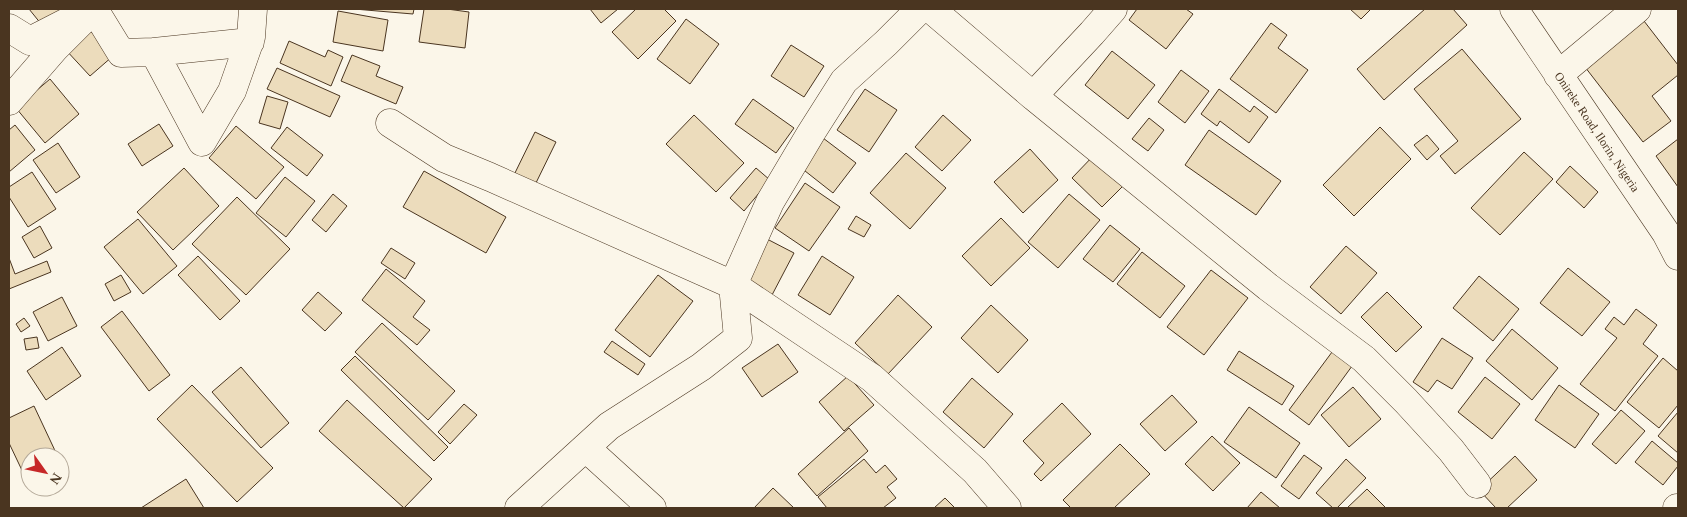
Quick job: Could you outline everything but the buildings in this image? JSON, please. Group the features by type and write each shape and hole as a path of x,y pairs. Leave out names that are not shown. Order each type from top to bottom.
{"street":[{"path":"94,9 121,53 154,52 250,42"},
{"path":"9,28 30,41 94,9"},
{"path":"9,101 55,48 94,9"},
{"path":"154,52 202,142 232,91 250,42 253,9"},
{"path":"519,508 609,426 701,367 738,338 733,285 770,202 844,81 886,44 920,9"},
{"path":"931,9 1032,96 1268,287 1364,359 1444,443 1477,484"},
{"path":"1032,96 1113,9"},
{"name":"Onireke Road, Ilorin, Nigeria","path":"1514,9 1666,233 1678,256"},
{"path":"1558,75 1637,9"},
{"path":"390,123 444,158 733,285 872,378 974,471 1008,508"},
{"path":"586,448 652,508"}]}
